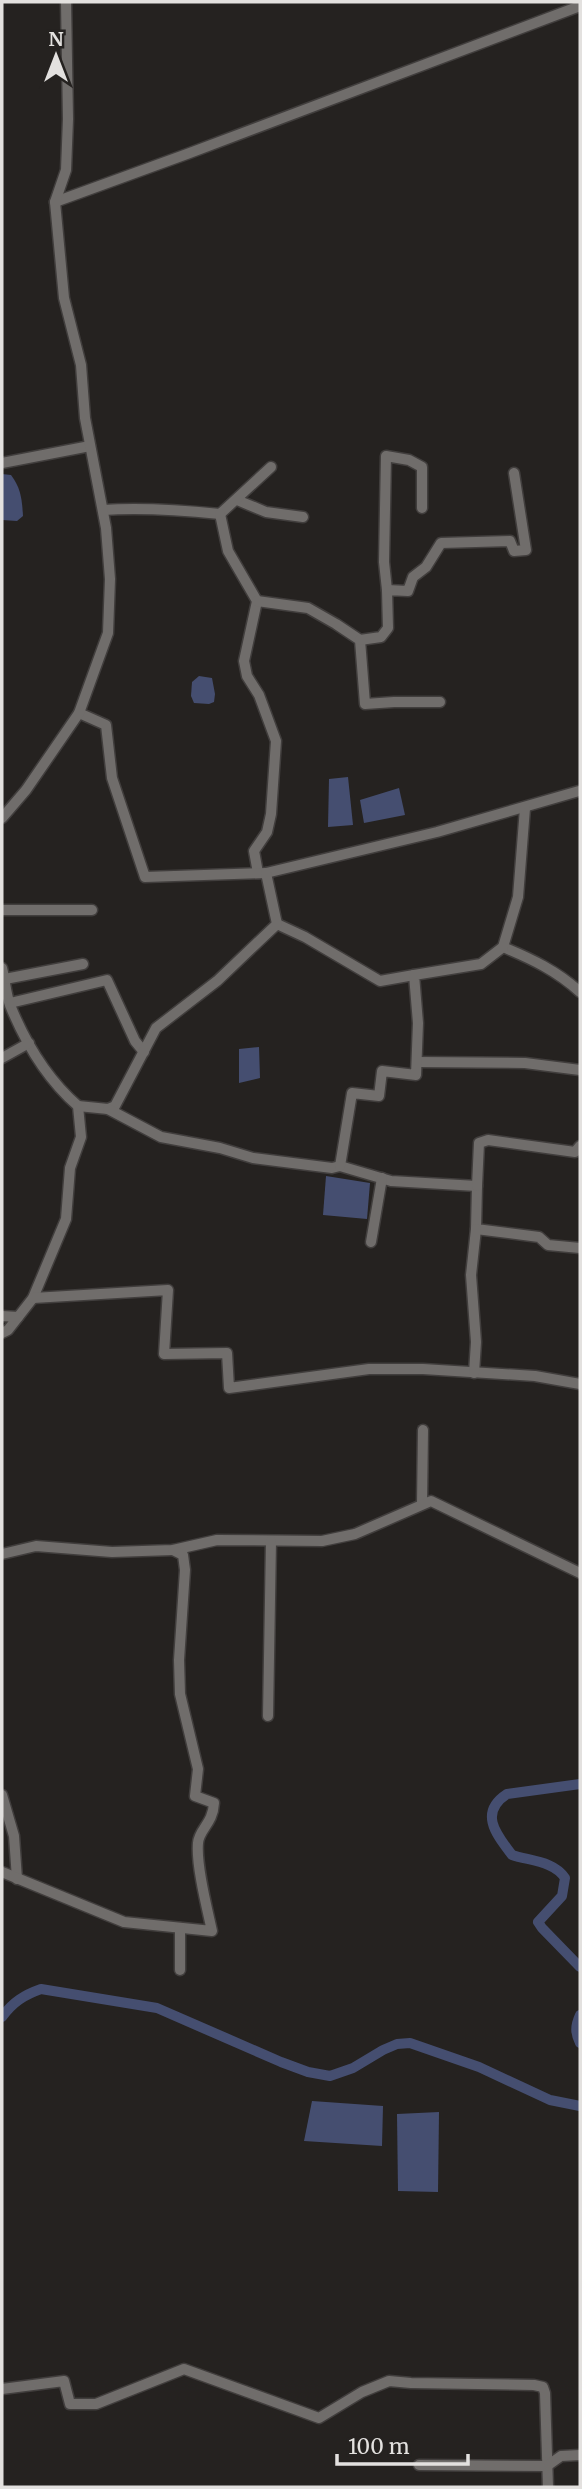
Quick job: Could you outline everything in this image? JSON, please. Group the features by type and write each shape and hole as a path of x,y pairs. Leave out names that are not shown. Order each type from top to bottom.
{"street":[{"path":"2,818 26,790 79,713 108,633 110,579 103,510 85,418 81,365 64,298 55,202 66,170 66,2"},
{"path":"55,202 580,6"},
{"path":"2,463 90,446"},
{"path":"257,601 308,608 359,640 381,638 388,628 384,562 386,456 409,460 422,467 422,508"},
{"path":"103,510 179,509 220,514 271,467"},
{"path":"387,590 408,591 413,577 426,567 441,543 510,541 514,551 526,550 514,473"},
{"path":"237,500 266,512 303,517"},
{"path":"220,514 232,561 257,601 244,662 247,676 259,695 276,741 271,814 267,832 254,851 277,924 305,937 380,981 481,964 503,947 518,897 525,808"},
{"path":"359,640 365,704 440,702"},
{"path":"79,713 106,725 112,778 145,877 262,873 525,808 579,791"},
{"path":"2,910 92,910"},
{"path":"108,1110 120,1100 156,1028 217,981 277,924"},
{"path":"503,947 536,960 565,978 580,992"},
{"path":"5,979 83,964"},
{"path":"2,968 10,1003 29,1043 60,1091 78,1106 108,1110 161,1137 220,1148 253,1158 332,1168 340,1166 391,1181 477,1186"},
{"path":"340,1166 352,1093 379,1096 382,1072 416,1075 418,1023 414,975"},
{"path":"10,1003 107,980 135,1041 144,1052"},
{"path":"2,1058 29,1043"},
{"path":"418,1062 525,1063 580,1070"},
{"path":"2,1333 8,1330 33,1298 66,1219 70,1168 81,1137 78,1106"},
{"path":"474,1373 476,1342 471,1275 476,1229 479,1143 488,1140 575,1152 580,1146"},
{"path":"371,1242 382,1178"},
{"path":"476,1229 539,1237 548,1245 580,1248"},
{"path":"33,1298 168,1290 164,1354 227,1353 229,1388 369,1369 535,1376 580,1384"},
{"path":"2,1316 18,1317"},
{"path":"422,1504 423,1430"},
{"path":"2,1554 36,1545 112,1552 173,1550 217,1540 322,1541 355,1534 431,1501 580,1573"},
{"path":"268,1716 271,1541"},
{"path":"2,1872 124,1922 212,1931 198,1840 213,1816 214,1803 195,1796 198,1769 180,1694 178,1660 185,1570 183,1555 173,1550"},
{"path":"2,1795 14,1836 17,1879"},
{"path":"180,1928 180,1970"},
{"path":"2,2389 64,2381 70,2404 96,2404 184,2369 319,2418 362,2392 389,2381 534,2385 542,2387 545,2393 548,2487"},
{"path":"419,2465 547,2466 561,2456 580,2455"}],"water":[{"path":"2,474 11,475 19,489 23,516 17,521 2,520"},
{"path":"199,676 212,678 214,702 194,703 191,696 192,682"},
{"path":"348,777 353,825 328,827 329,779"},
{"path":"399,788 405,815 364,823 360,800"},
{"path":"259,1047 260,1078 239,1083 239,1049"},
{"path":"326,1176 370,1183 367,1219 323,1215"},
{"path":"312,2101 383,2106 382,2146 304,2141"},
{"path":"439,2112 438,2192 398,2191 397,2114"}],"waterway":[{"path":"580,1784 507,1794 498,1801 492,1816 496,1832 512,1855 555,1868 565,1878 562,1896 538,1922 580,1967"},
{"path":"2,2017 19,2000 41,1989 157,2008 281,2062 308,2072 330,2076 353,2068 397,2044 410,2043 479,2067 550,2100 580,2106"},
{"path":"580,2015 576,2029 580,2043"}]}
